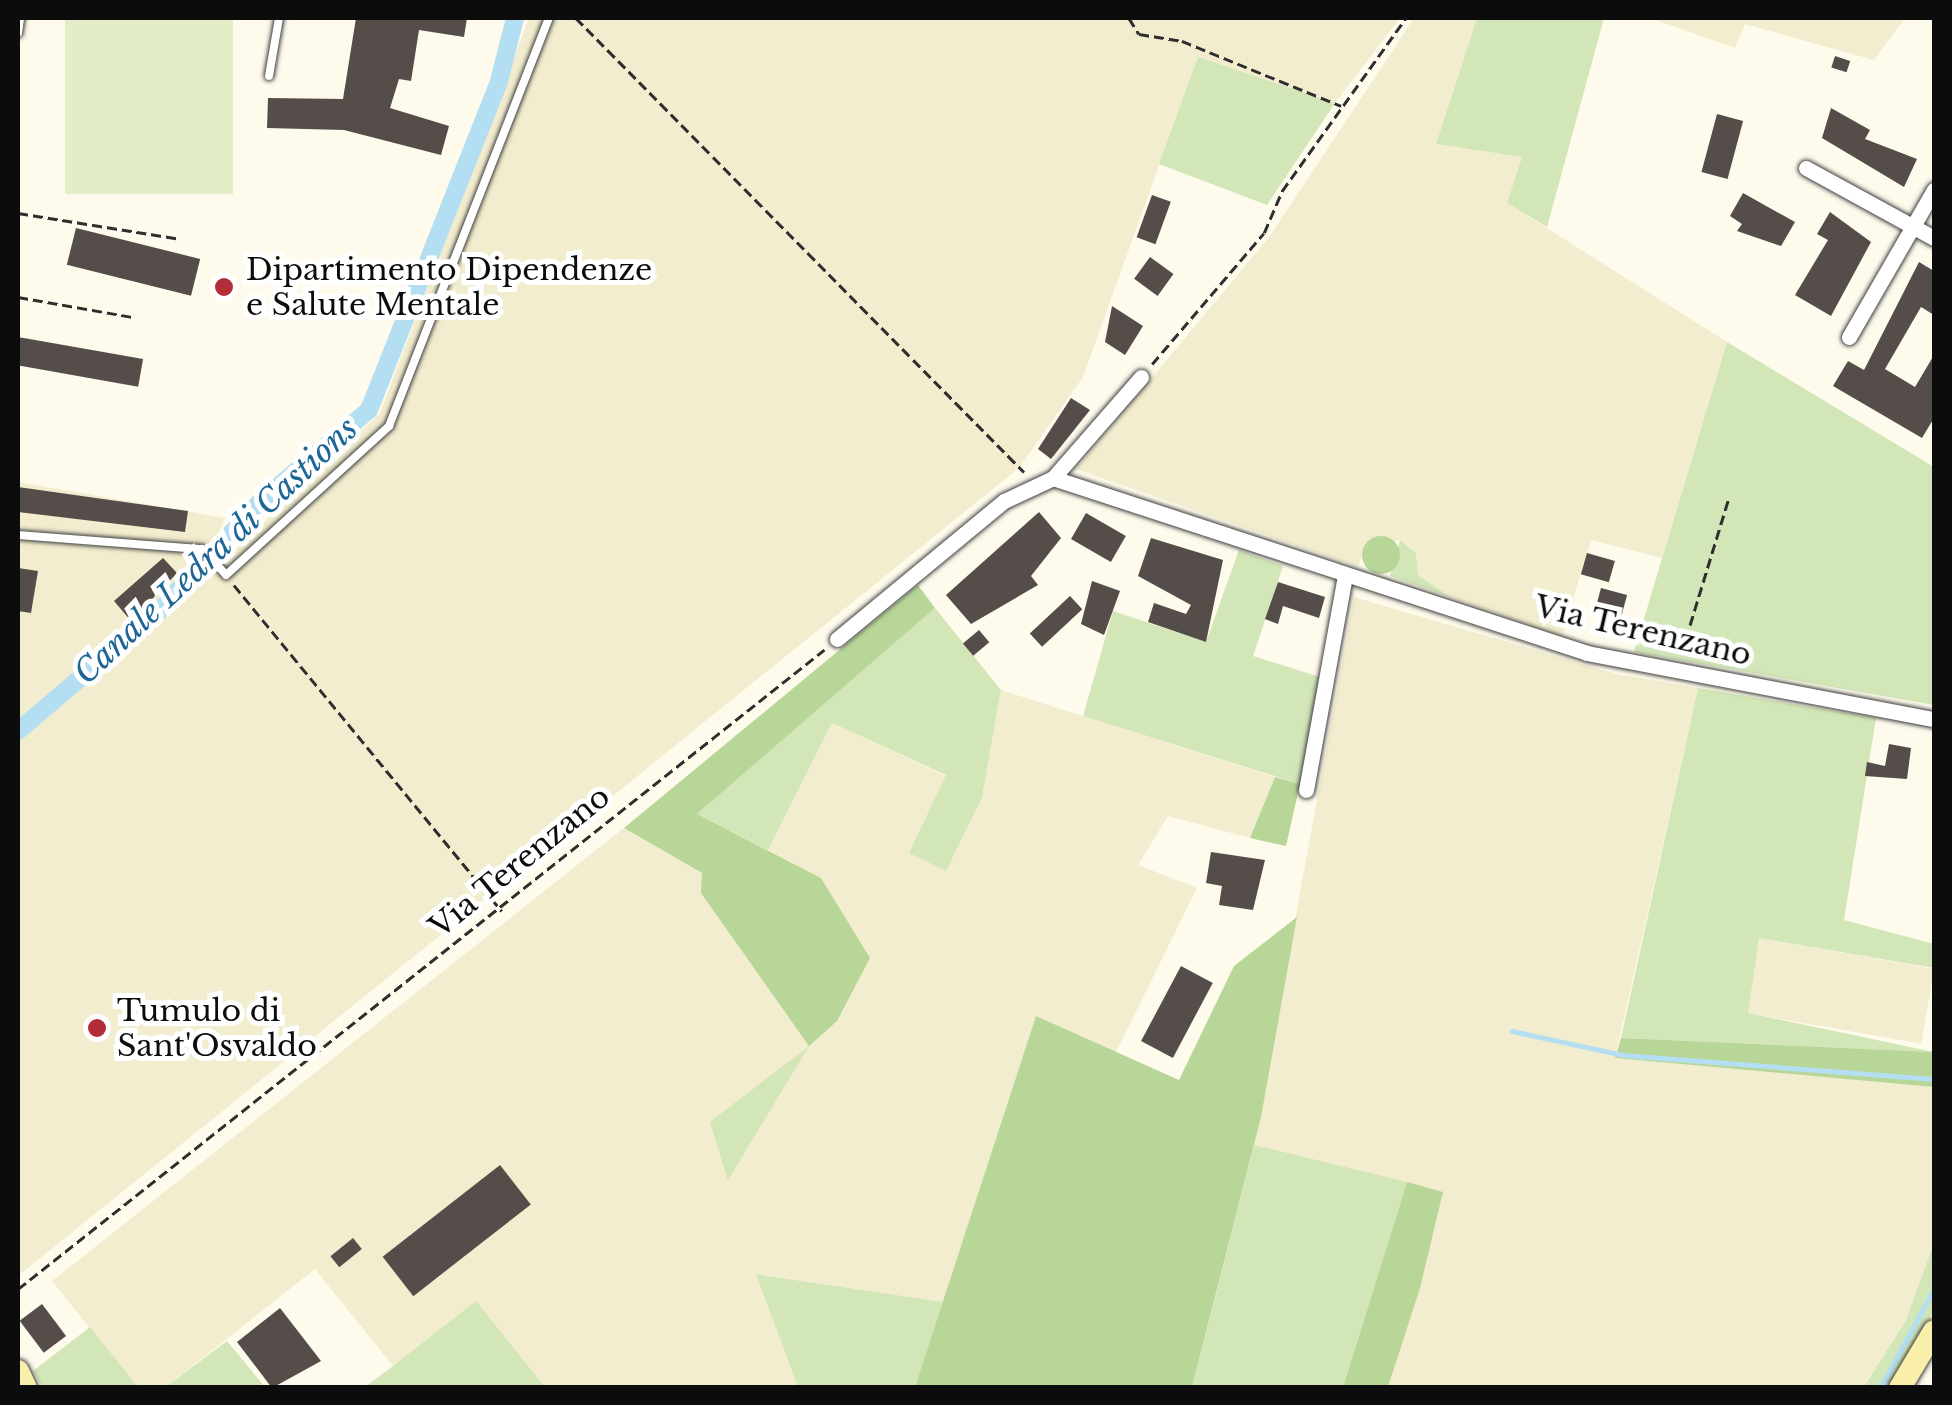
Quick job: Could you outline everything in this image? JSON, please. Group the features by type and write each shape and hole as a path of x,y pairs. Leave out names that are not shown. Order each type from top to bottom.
{"main road":[{"path":"1900,1388 1934,1331"},
{"path":"18,1371 26,1388"}],"street":[{"path":"1806,168 1934,238"},
{"path":"1849,337 1934,190"},
{"path":"837,639 1035,482 1052,478 1142,376"},
{"name":"Via Terenzano","path":"1052,478 1588,652 1934,719"},
{"path":"1306,790 1345,576"}],"lane":[{"path":"18,33 20,18"},
{"path":"269,76 279,18"},
{"path":"18,535 202,549 226,575 389,426 549,18"}],"path":[{"path":"576,18 1035,482"},
{"path":"1128,18 1139,34 1182,41 1342,106"},
{"path":"1142,376 1264,233 1342,106 1406,18"},
{"path":"18,213 182,240"},
{"path":"18,297 133,318"},
{"path":"1677,670 1728,500"},
{"path":"226,575 503,912"},
{"name":"Via Terenzano","path":"18,1289 503,912 837,639"}],"shaded area":[{"path":"529,18 1400,18 1335,103 1198,57 1083,377 1019,468 18,1276 18,482 225,518 214,543 228,556 380,413"},
{"path":"1414,18 1477,18 1436,144 1522,157 1507,203 1727,342 1662,558 1591,540 1562,636 1450,597 1418,575 1416,553 1400,540 1364,550 1358,567 1076,469 1270,236"},
{"path":"1650,18 1905,18 1874,60 1745,24 1735,48"},
{"path":"1354,597 1616,674 1698,688 1615,1058 1934,1087 1934,1243 1906,1320 1863,1387 1388,1387 1442,1192 1254,1145"},
{"path":"1001,690 1275,777 1250,838 1168,816 1138,865 1197,888 1116,1052 1036,1016 943,1302 757,1274 798,1387 545,1387 476,1302 393,1366 315,1269 166,1387 138,1387 52,1281 624,828 702,873 821,878 768,850 832,723 946,776 909,853 982,797"},
{"path":"1759,938 1934,969 1921,1044 1746,1013"}],"green space":[{"path":"65,18 233,18 233,194 65,194"},
{"path":"1477,18 1604,18 1547,227 1507,203 1522,157 1436,144"},
{"path":"1198,57 1335,103 1267,205 1159,164"},
{"path":"1727,342 1934,467 1934,705 1634,652"},
{"path":"1381,536 1394,542 1400,555 1394,568 1381,574 1368,568 1362,555 1368,542"},
{"path":"1400,540 1416,553 1418,575 1450,597 1390,576"},
{"path":"1239,550 1283,566 1253,656 1323,678 1300,784 1083,716 1113,611 1206,642"},
{"path":"918,585 935,608 697,814 821,878 870,958 837,1021 809,1046 701,893 702,873 624,828"},
{"path":"935,608 1001,690 982,797 946,871 909,853 946,775 832,723 768,850 697,814"},
{"path":"1698,688 1876,718 1844,920 1934,944 1934,968 1759,938 1748,1013 1934,1052 1621,1038"},
{"path":"1275,777 1300,784 1286,846 1250,838"},
{"path":"1297,917 1261,1117 1192,1387 915,1387 1036,1016 1179,1080 1234,966"},
{"path":"1621,1038 1934,1052 1934,1087 1615,1058"},
{"path":"809,1046 728,1180 728,1181 710,1122"},
{"path":"1254,1145 1407,1182 1343,1387 1192,1388"},
{"path":"1407,1182 1443,1192 1420,1288 1388,1387 1343,1387"},
{"path":"1934,1243 1934,1309 1919,1342 1890,1387 1863,1388 1906,1320"},
{"path":"756,1274 943,1302 915,1387 798,1387"},
{"path":"476,1301 545,1387 365,1387 393,1366"},
{"path":"90,1327 138,1387 42,1387 33,1371"},
{"path":"227,1341 265,1387 166,1387"}],"building":[{"path":"356,18 467,18 464,37 419,30 411,81 399,79 390,108 449,126 441,155 344,130 267,128 268,98 343,99"},
{"path":"1835,56 1850,61 1847,72 1831,67"},
{"path":"1831,108 1870,130 1865,139 1917,159 1904,187 1822,138"},
{"path":"1717,114 1743,121 1728,179 1701,172"},
{"path":"1743,193 1795,222 1781,246 1737,231 1742,224 1730,216"},
{"path":"1152,195 1171,202 1155,244 1137,237"},
{"path":"1830,212 1871,242 1831,316 1795,295 1828,240 1817,234"},
{"path":"76,228 200,259 191,296 67,265"},
{"path":"1150,257 1173,274 1158,296 1134,279"},
{"path":"1919,262 1934,271 1934,315 1921,307 1885,369 1915,387 1934,355 1934,418 1922,438 1833,386 1848,361 1864,370"},
{"path":"1112,306 1143,326 1125,355 1105,342"},
{"path":"18,337 143,359 138,387 18,365"},
{"path":"1071,398 1090,410 1051,459 1038,449"},
{"path":"18,487 188,511 185,532 18,512"},
{"path":"1039,512 1061,538 1031,576 1038,585 971,624 946,595"},
{"path":"1086,513 1126,536 1111,562 1071,539"},
{"path":"1151,538 1223,560 1206,642 1148,622 1154,603 1186,614 1191,605 1138,576"},
{"path":"1587,553 1615,561 1609,582 1581,574"},
{"path":"163,558 177,573 131,621 114,601"},
{"path":"18,568 38,571 31,613 18,611"},
{"path":"1092,581 1120,591 1104,635 1081,624"},
{"path":"1278,582 1325,597 1319,618 1283,606 1278,624 1265,619"},
{"path":"1601,588 1627,595 1620,621 1594,614"},
{"path":"1070,596 1082,609 1042,647 1030,634"},
{"path":"979,630 989,642 973,656 963,643"},
{"path":"1889,744 1911,748 1907,779 1865,776 1867,762 1885,766"},
{"path":"1211,852 1265,860 1253,910 1219,905 1222,886 1206,883"},
{"path":"1181,966 1213,983 1173,1058 1141,1041"},
{"path":"500,1165 531,1204 413,1296 383,1257"},
{"path":"353,1238 362,1249 339,1267 330,1256"},
{"path":"42,1304 66,1336 44,1353 20,1321"},
{"path":"280,1308 321,1361 272,1388 237,1342"}],"waterway":[{"name":"Canale Ledra di Castions","path":"18,731 160,610 262,500 369,410 499,81 515,18"},
{"path":"1512,1031 1623,1055 1934,1079"},
{"path":"1880,1388 1934,1289"}],"place":[{"name":"Dipartimento Dipendenze e Salute Mentale","path":"224,287"},
{"name":"Tumulo di Sant'Osvaldo","path":"97,1028"}]}
